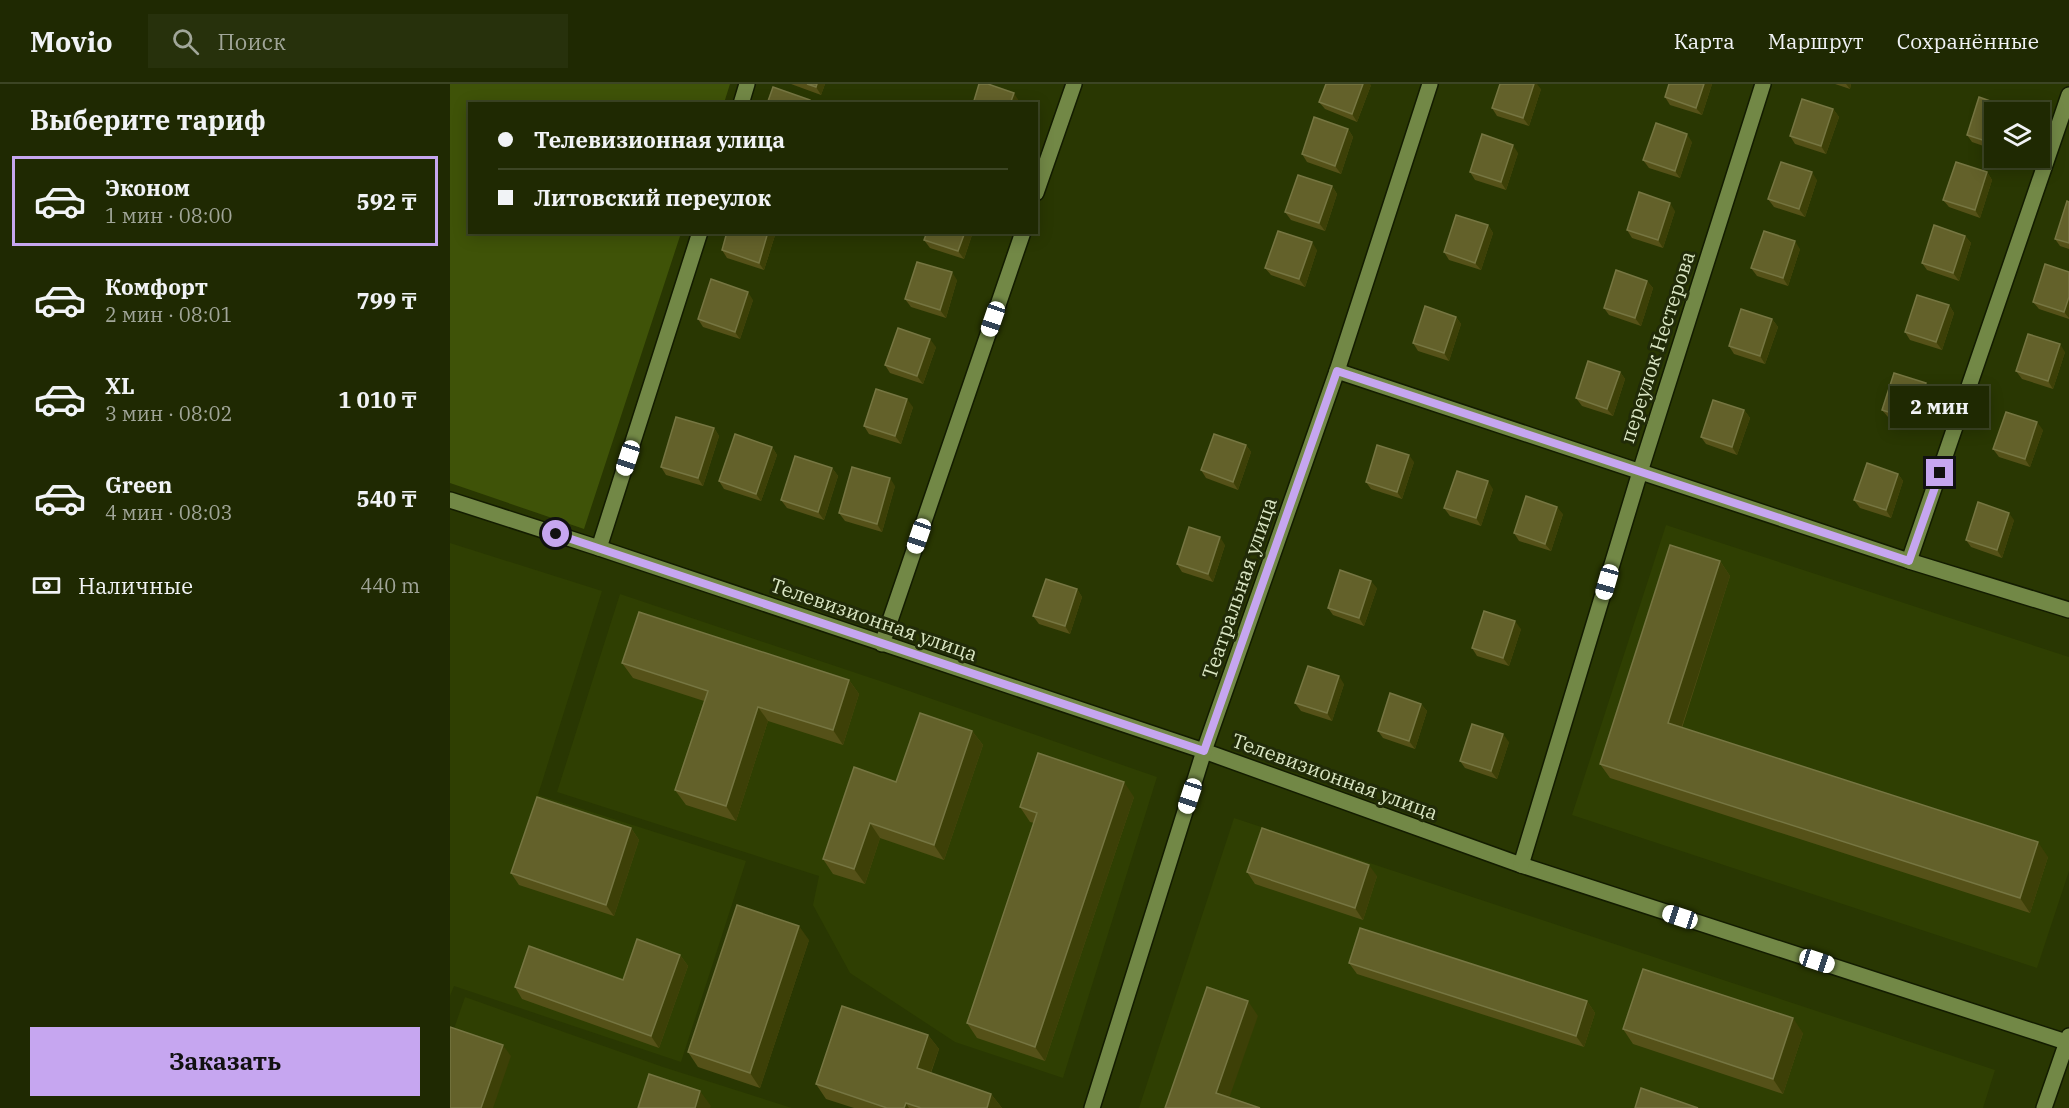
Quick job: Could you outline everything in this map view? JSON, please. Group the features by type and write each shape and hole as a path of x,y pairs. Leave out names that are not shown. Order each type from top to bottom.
{"street":[{"path":"742,102 747,84"},
{"path":"1038,187 1074,84"},
{"name":"Театральная улица","path":"1092,1108 1204,751 1337,371 1430,84"},
{"name":"переулок Нестерова","path":"1521,865 1640,472 1763,84"},
{"path":"1909,561 2069,95"},
{"path":"599,548 699,234"},
{"path":"882,644 1022,234"},
{"path":"1337,371 1909,561 2069,610"},
{"name":"Телевизионная улица","path":"450,500 1204,751 1521,865 2068,1041"},
{"path":"2044,1108 2068,1041"}],"shaded area":[{"path":"450,84 730,84 724,102 468,102 468,234 681,234 584,529 450,483"},
{"path":"1666,525 2069,657 2069,871 2037,968 1572,815"},
{"path":"450,543 602,591 538,795 746,861 681,1062 454,986 450,996"},
{"path":"620,594 1157,777 1063,1078 955,1042 850,973 813,905 819,876 557,792"},
{"path":"1234,818 1995,1070 1983,1108 1139,1108"},
{"path":"465,997 663,1067 792,1108 450,1108 450,1040"}],"building":[{"path":"979,84 988,84 1014,93 1011,102 974,102"},
{"path":"1326,84 1363,84 1352,114 1319,102"},
{"path":"1500,84 1534,84 1523,118 1492,108"},
{"path":"1669,84 1704,84 1696,108 1665,97"},
{"path":"773,87 810,100 810,102 768,102"},
{"path":"1979,97 1993,102 1984,102 1984,140 1967,135"},
{"path":"1802,99 1833,109 1821,146 1790,136"},
{"path":"1314,117 1348,129 1335,166 1302,154"},
{"path":"1656,123 1687,134 1675,171 1643,160"},
{"path":"1482,134 1513,145 1501,182 1470,172"},
{"path":"1781,162 1812,172 1799,209 1768,199"},
{"path":"1956,162 1987,172 1975,210 1943,200"},
{"path":"1298,175 1332,186 1319,223 1285,212"},
{"path":"1639,192 1670,203 1658,240 1627,230"},
{"path":"2067,201 2069,202 2069,243 2055,239"},
{"path":"1456,215 1488,225 1475,263 1444,252"},
{"path":"1934,225 1965,236 1953,273 1922,263"},
{"path":"1278,231 1312,242 1299,279 1265,268"},
{"path":"1764,231 1795,241 1783,278 1751,268"},
{"path":"726,234 767,234 759,263 722,250"},
{"path":"926,234 964,234 958,251 924,240"},
{"path":"917,262 952,272 940,310 905,299"},
{"path":"2045,264 2069,272 2069,297 2064,312 2033,302"},
{"path":"1616,270 1647,281 1635,318 1604,308"},
{"path":"711,279 748,292 735,332 698,319"},
{"path":"1917,295 1949,305 1936,342 1905,332"},
{"path":"1425,306 1456,317 1444,353 1413,343"},
{"path":"1741,309 1772,319 1760,356 1729,346"},
{"path":"898,328 930,339 917,376 885,365"},
{"path":"2028,334 2060,344 2048,381 2016,371"},
{"path":"1588,361 1620,372 1607,409 1576,398"},
{"path":"1894,373 1926,383 1914,420 1882,410"},
{"path":"876,389 907,399 895,436 864,426"},
{"path":"1713,400 1744,410 1732,447 1701,437"},
{"path":"2006,412 2037,422 2025,459 1993,449"},
{"path":"676,417 714,428 698,478 661,467"},
{"path":"735,434 772,447 756,494 719,481"},
{"path":"1214,434 1246,445 1233,482 1201,470"},
{"path":"1377,445 1409,455 1397,492 1366,482"},
{"path":"795,456 832,468 818,512 781,500"},
{"path":"1867,463 1898,474 1886,510 1854,500"},
{"path":"852,467 890,478 877,524 839,513"},
{"path":"1457,471 1488,481 1476,518 1444,508"},
{"path":"1526,496 1557,507 1545,544 1514,533"},
{"path":"1978,502 2009,513 1997,550 1966,540"},
{"path":"1189,527 1220,537 1208,574 1177,564"},
{"path":"1670,545 1720,561 1668,723 2038,842 2020,898 1600,764"},
{"path":"1340,570 1371,581 1359,618 1328,608"},
{"path":"1046,579 1077,589 1065,626 1033,616"},
{"path":"1484,611 1515,621 1503,658 1472,648"},
{"path":"639,612 849,680 833,730 758,707 726,806 675,790 708,691 622,663"},
{"path":"1308,666 1339,676 1327,713 1295,703"},
{"path":"1390,693 1421,704 1409,741 1378,731"},
{"path":"920,713 972,731 934,845 870,823 854,869 823,859 854,767 896,782"},
{"path":"1472,724 1503,734 1491,771 1460,761"},
{"path":"1038,753 1124,782 1035,1047 967,1023 1037,813 1020,807"},
{"path":"537,797 631,828 606,905 511,873"},
{"path":"1262,828 1369,865 1355,908 1247,872"},
{"path":"737,905 799,926 750,1073 688,1052"},
{"path":"1360,928 1587,1001 1576,1036 1349,963"},
{"path":"637,939 680,955 651,1036 515,987 529,946 623,980"},
{"path":"1643,969 1793,1018 1773,1079 1623,1029"},
{"path":"1207,987 1248,1001 1216,1093 1260,1108 1165,1108"},
{"path":"842,1006 928,1035 917,1068 991,1094 987,1108 921,1108 906,1103 904,1108 887,1108 816,1084"},
{"path":"450,1027 503,1045 481,1108 450,1108"},
{"path":"649,1074 700,1091 695,1108 638,1108"},
{"path":"1641,1088 1698,1108 1635,1108"}],"route":[{"path":"556,534 1204,751 1337,371 1909,561 1940,473"}]}
